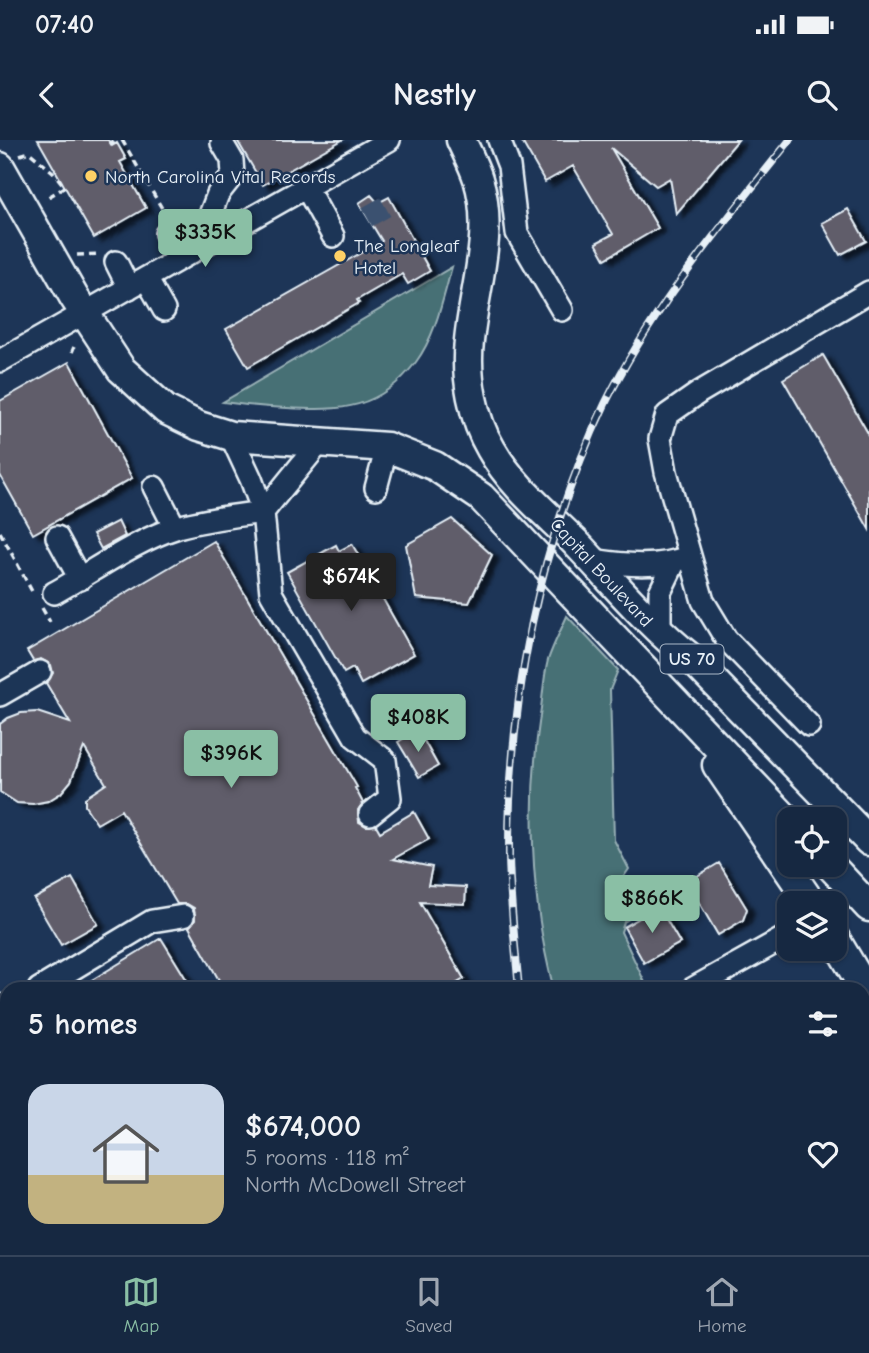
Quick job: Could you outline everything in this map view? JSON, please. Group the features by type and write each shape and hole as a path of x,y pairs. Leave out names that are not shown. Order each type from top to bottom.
{"main road":[{"name":"US 70","path":"461,140 479,180 484,234"},
{"name":"US 70","path":"10,161 84,313 121,369 166,410 199,426 231,436 387,447"},
{"name":"Capital Boulevard","path":"484,234 468,343 476,416 491,449 513,479 660,634 692,660 869,841"},
{"name":"Capital Boulevard","path":"387,447 435,466 481,498 664,687 777,809"},
{"path":"664,687 803,891"},
{"path":"841,877 869,907"},
{"path":"847,959 861,982"}],"street":[{"path":"0,361 389,140"},
{"path":"499,140 509,166 517,233 562,310"},
{"path":"220,236 210,215 218,194 233,175 232,160 222,143"},
{"path":"306,187 332,236"},
{"path":"170,231 180,259"},
{"path":"484,234 517,233"},
{"path":"108,258 164,310"},
{"path":"809,725 726,639 703,601 682,559 660,439 667,415 700,392 869,292"},
{"path":"231,436 263,512 271,593 355,737 386,761 390,797 370,814"},
{"path":"54,593 175,528 212,518 263,512 320,442"},
{"path":"376,488 387,447"},
{"path":"154,487 175,528"},
{"path":"57,537 80,579"},
{"path":"592,560 629,565 682,559"},
{"path":"660,634 660,592 682,559"},
{"path":"0,695 40,673"},
{"path":"51,982 152,922 183,916"},
{"path":"705,982 777,942"}],"path":[{"path":"111,140 114,145"},
{"path":"122,140 170,231"},
{"path":"121,150 126,147"},
{"path":"10,161 29,152 53,172 65,187 45,199"},
{"path":"76,255 108,258"},
{"path":"0,532 50,622"}],"green space":[{"path":"452,267 429,340 416,362 388,390 358,404 325,409 223,402"},
{"path":"567,616 618,670 610,690 614,840 629,869 618,885 639,913 624,922 621,932 645,982 552,982 539,918 533,848 537,742 547,666"}],"building":[{"path":"38,140 108,140 112,146 117,143 126,159 120,162 146,208 94,238"},
{"path":"237,140 342,140 263,185"},
{"path":"521,140 738,140 676,214 670,178 656,186 611,148 658,228 605,259 596,243 613,234 573,166 545,182"},
{"path":"371,195 378,203 389,197 430,271 408,284 402,274 357,300 359,303 248,367 226,329 382,241 359,203"},
{"path":"848,209 866,241 840,255 822,223"},
{"path":"823,355 869,435 869,529 783,379"},
{"path":"69,362 132,478 33,534 0,475 0,401"},
{"path":"452,519 492,555 469,603 416,598 406,545"},
{"path":"118,521 125,536 101,549 93,534"},
{"path":"214,541 357,787 355,788 363,803 358,810 359,822 366,826 376,825 380,832 414,812 429,839 393,859 432,867 428,885 466,887 465,904 420,902 464,979 459,982 220,982 189,927 195,920 194,908 187,904 177,904 121,810 97,824 85,806 85,798 106,784 84,747 71,781 61,793 48,801 17,803 0,792 0,724 21,713 37,712 70,723 46,683 53,673 51,665 41,659 33,661 27,651"},
{"path":"352,544 414,654 361,684 353,668 344,673 287,572 336,545 339,551"},
{"path":"418,730 438,766 419,777 398,742"},
{"path":"719,863 747,909 743,920 718,935 687,882"},
{"path":"72,878 98,924 61,945 34,899"},
{"path":"659,907 680,943 644,963 624,927"},
{"path":"161,938 188,982 89,982"}],"tunnel":[{"path":"367,217 392,203"}],"railway":[{"path":"518,982 509,857 514,740 532,625 562,512 605,404 644,334 690,267 790,140"}],"place":[{"name":"North Carolina Vital Records","path":"91,176"},
{"name":"The Longleaf Hotel","path":"340,256"}]}
